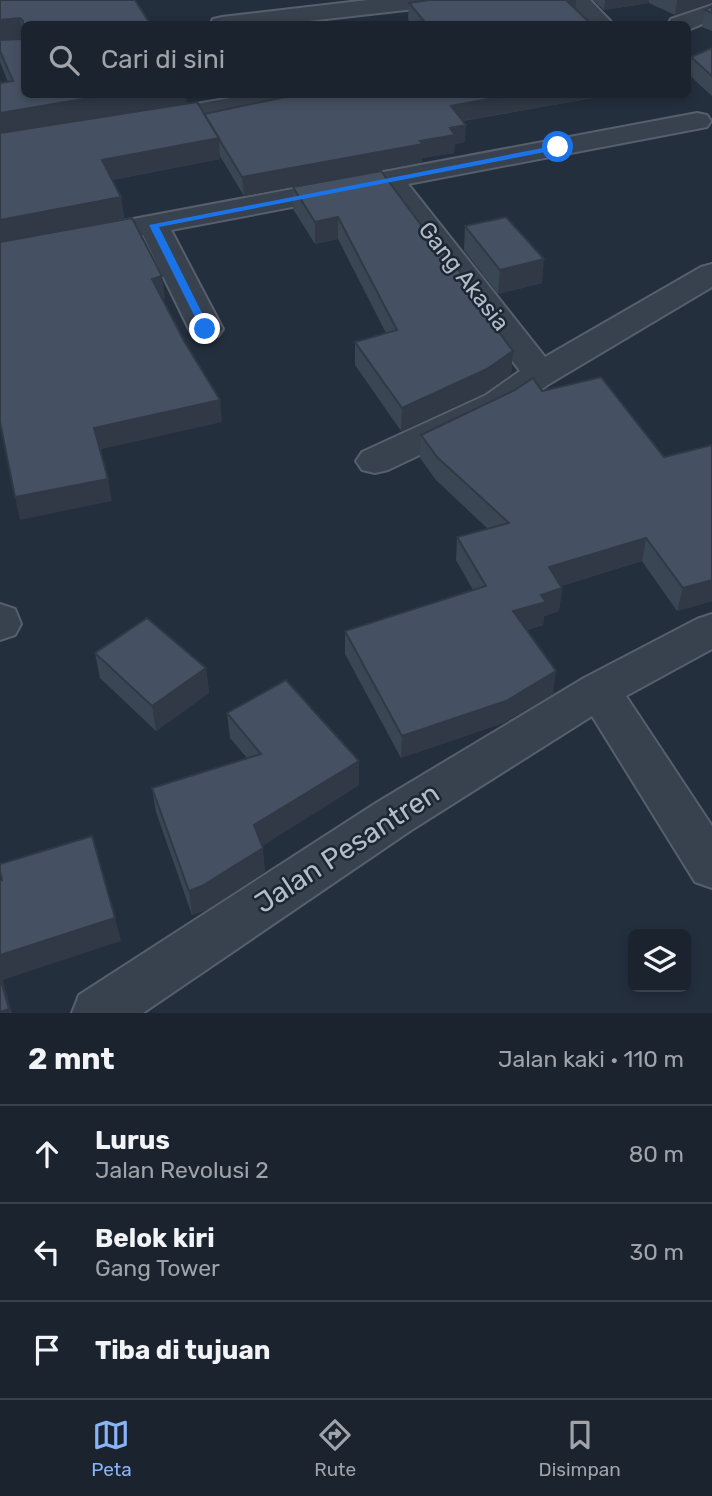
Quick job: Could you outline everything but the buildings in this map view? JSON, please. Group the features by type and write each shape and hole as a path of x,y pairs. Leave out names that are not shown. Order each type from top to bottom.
{"street":[{"path":"248,21 432,0"},
{"path":"576,0 598,21"},
{"path":"688,21 712,12"},
{"path":"119,125 280,98"},
{"path":"675,98 708,130"},
{"path":"0,253 558,147 708,130"},
{"name":"Gang Akasia","path":"388,178 541,375"},
{"path":"153,225 205,329"},
{"path":"375,461 499,403 541,375 712,274"},
{"name":"Jalan Pesantren","path":"98,1013 382,824 599,690 712,630"},
{"path":"599,690 712,867"}],"route":[{"path":"205,329 153,225 558,147"}]}
